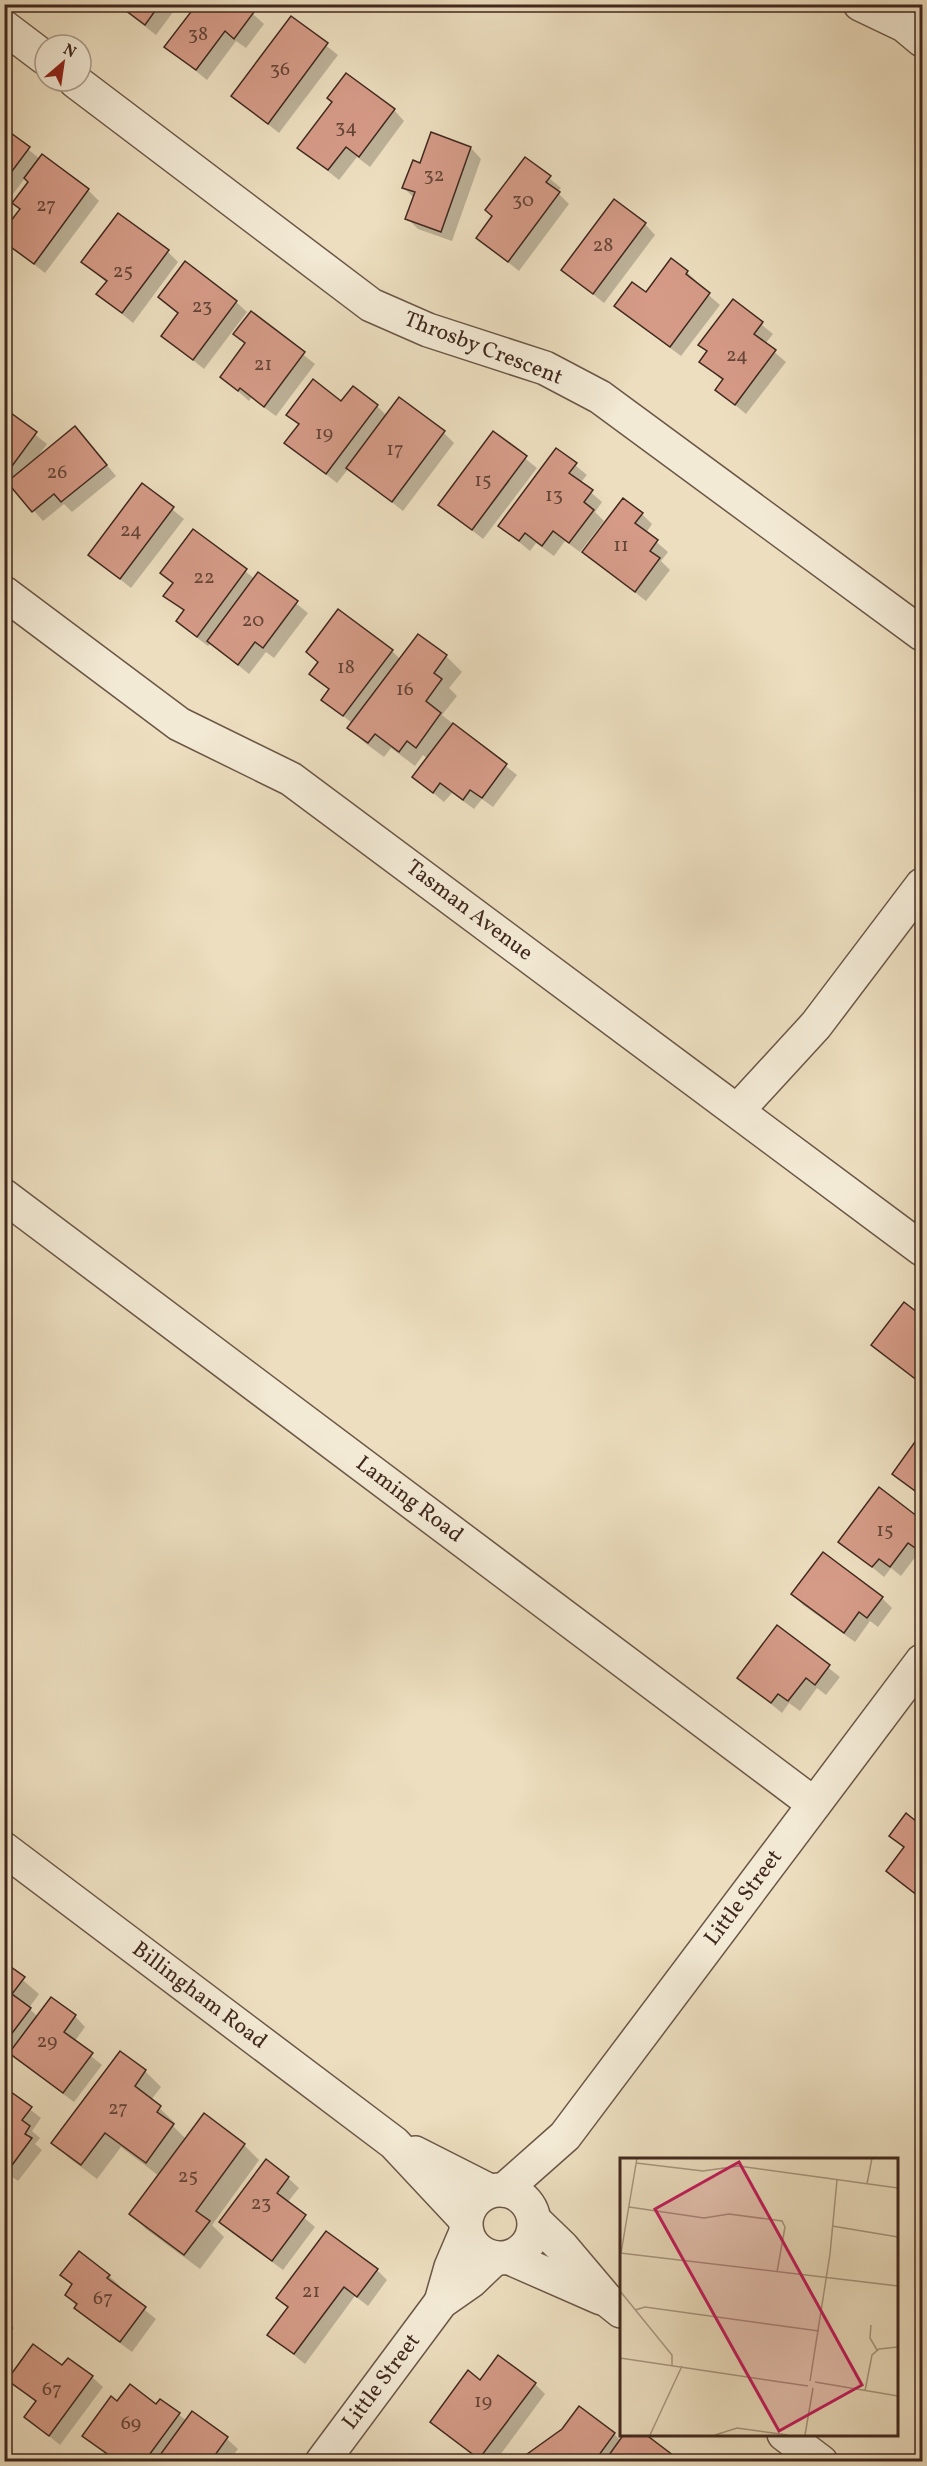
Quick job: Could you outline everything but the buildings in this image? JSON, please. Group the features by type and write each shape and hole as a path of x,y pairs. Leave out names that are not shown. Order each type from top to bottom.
{"street":[{"path":"860,4 904,26 922,40"},
{"path":"4,27 33,49"},
{"name":"Throsby Crescent","path":"91,93 370,305 428,330 545,368 600,397 922,634"},
{"name":"Tasman Avenue","path":"4,593 179,724 291,779 922,1249"},
{"path":"749,1118 922,885"},
{"name":"Laming Road","path":"4,1196 814,1804"},
{"name":"Little Street","path":"497,2191 565,2136 922,1661"},
{"name":"Billingham Road","path":"4,1849 394,2143 466,2225"},
{"name":"Little Street","path":"533,2216 565,2136"},
{"name":"Billingham Road","path":"394,2143 497,2191"},
{"path":"497,2191 518,2195 529,2205 533,2216 613,2305 503,2258 485,2256 476,2250 466,2225 471,2204 497,2191"},
{"path":"503,2258 519,2253 531,2238 533,2216"},
{"name":"Little Street","path":"441,2302 466,2225"},
{"name":"Little Street","path":"322,2462 441,2302 503,2258"},
{"path":"787,2436 821,2462"}]}
